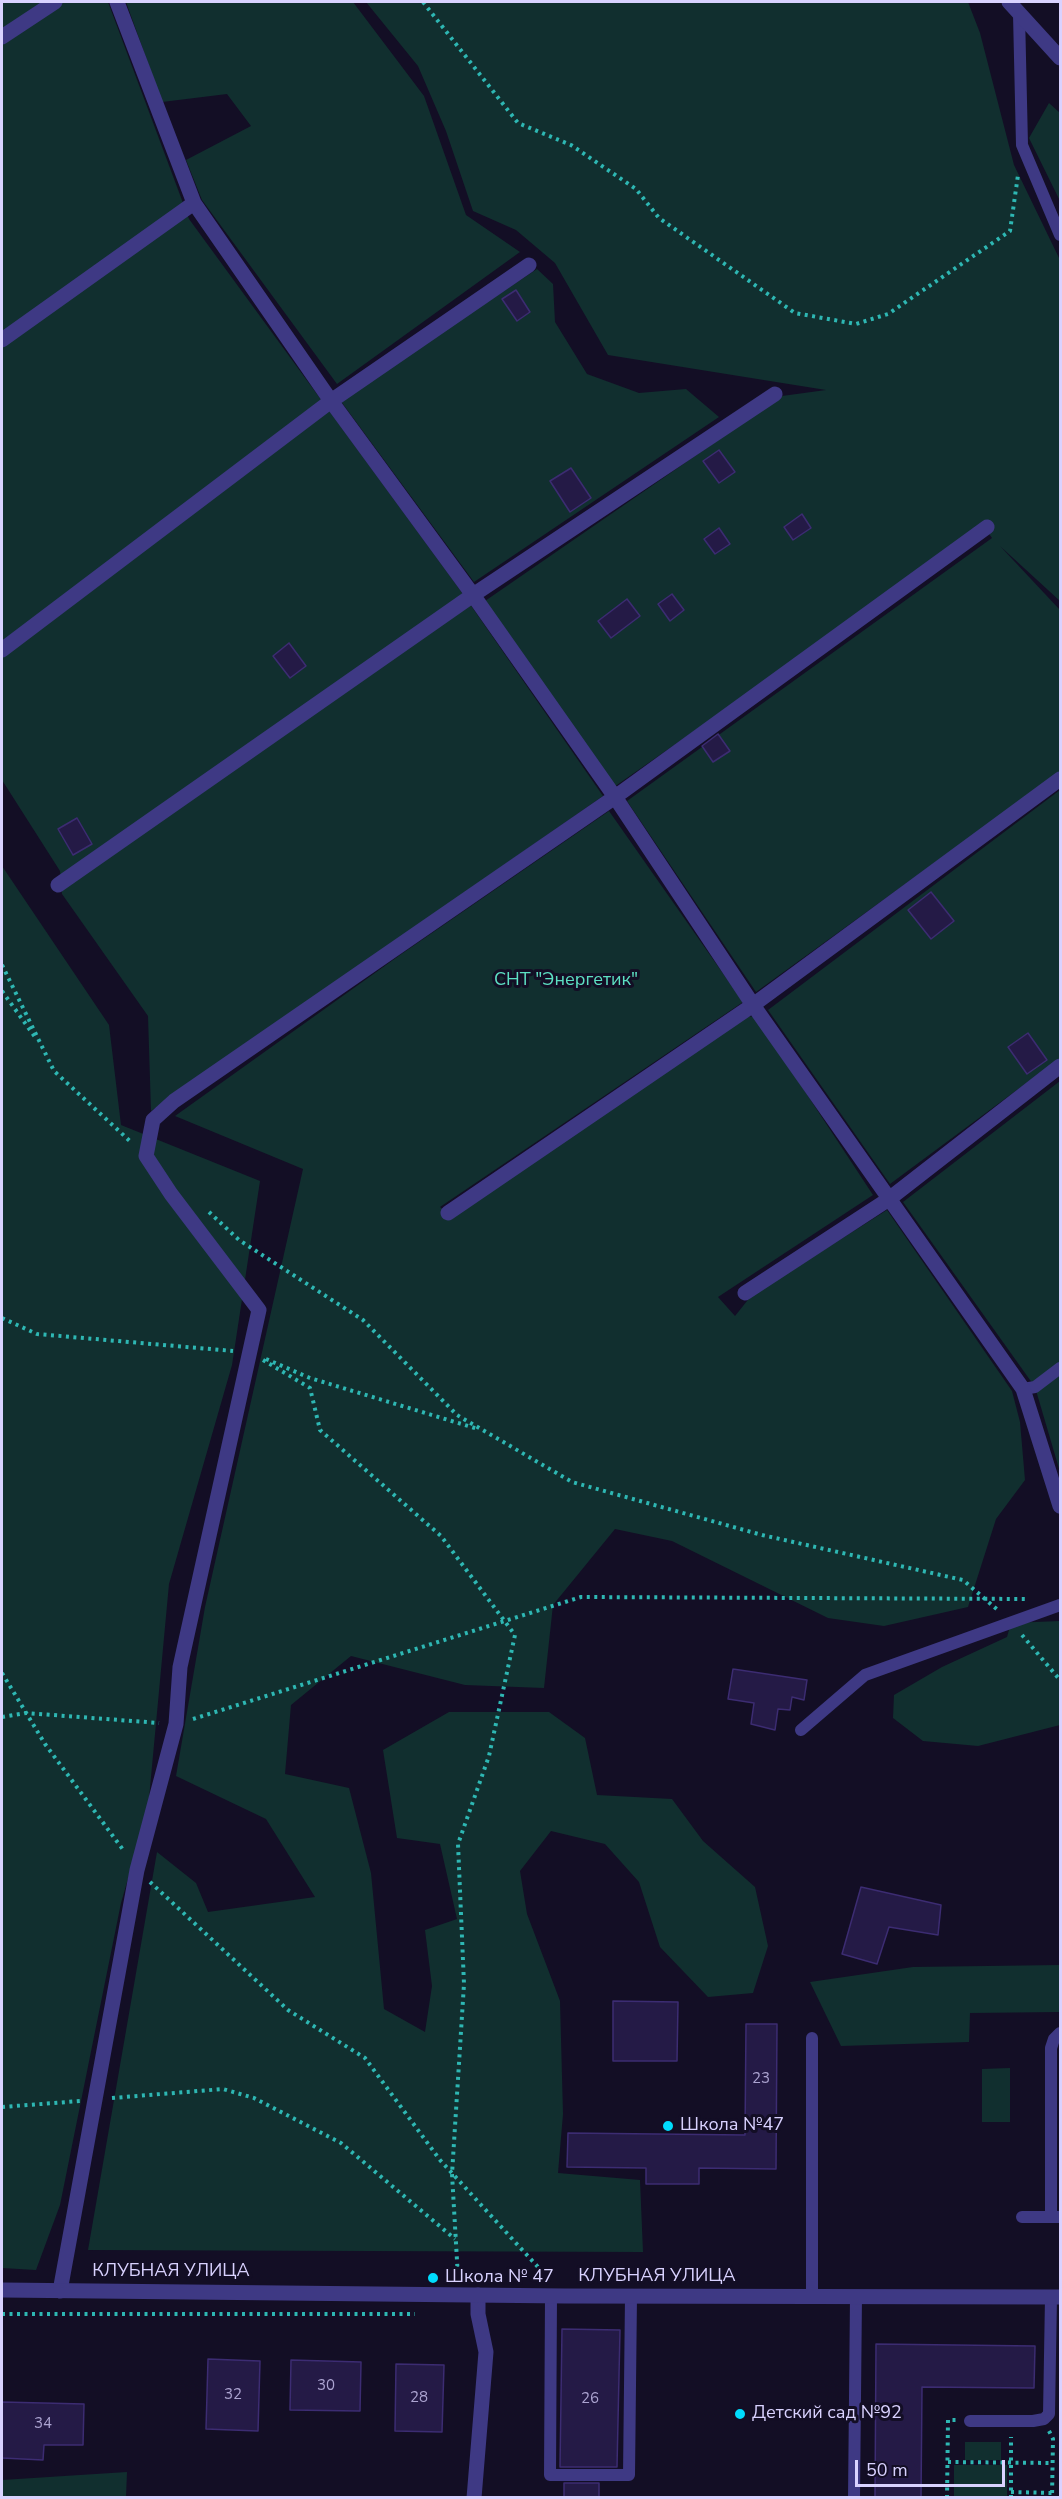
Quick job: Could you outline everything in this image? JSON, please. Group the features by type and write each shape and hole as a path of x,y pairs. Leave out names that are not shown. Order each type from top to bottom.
{"street":[{"path":"2,37 55,2"},
{"path":"117,2 194,203 331,401 473,595 615,797 753,1005 1023,1389 1060,1506"},
{"path":"1014,8 1060,58"},
{"path":"2,340 194,203"},
{"path":"2,650 331,401 529,265"},
{"path":"58,885 473,595 775,394"},
{"path":"60,2291 93,2099 137,1870 176,1724 180,1667 259,1310 171,1194 146,1156 153,1120 174,1101 615,797 987,527"},
{"path":"448,1213 753,1005 1060,779"},
{"path":"745,1293 889,1199 1060,1066"},
{"name":"КЛУБНАЯ УЛИЦА","path":"2,2290 558,2296 1056,2297"},
{"path":"474,2498 486,2352 477,2314 478,2295"}],"lane":[{"path":"1014,8 1022,145 1060,235"},
{"path":"1023,1389 1035,1387 1060,1368"},
{"path":"801,1730 865,1675 1060,1605"},
{"path":"1022,2217 1056,2217 1051,2048 1054,2039 1060,2033"},
{"path":"812,2038 812,2296"},
{"path":"558,2296 550,2475 628,2475 630,2296"},
{"path":"854,2498 856,2296"},
{"path":"970,2421 1044,2419 1050,2406 1056,2297"}],"path":[{"path":"423,2 518,123 572,145 636,189 659,218 795,313 856,324 888,314 1010,231 1022,145"},
{"path":"2,965 54,1071 146,1156"},
{"path":"2,991 42,1047"},
{"path":"206,1210 239,1240 363,1320 457,1415 572,1482 762,1535 963,1580 1011,1623 1060,1680"},
{"path":"249,1353 310,1388 320,1430 441,1536 515,1635 489,1756 458,1844 464,1984 452,2174 458,2278"},
{"path":"2,1716 26,1713 176,1724 506,1623 581,1597 986,1601 1039,1599"},
{"path":"2,1673 45,1744 137,1870 288,2010 365,2058 452,2174 558,2296"},
{"path":"2,2107 224,2088 254,2098 341,2143 456,2240"},
{"path":"2,2314 422,2314"},
{"path":"1011,2421 1011,2495 1052,2495 1053,2439 1044,2419"},
{"path":"947,2498 948,2420 970,2421"},
{"path":"948,2462 1053,2463"}],"green space":[{"path":"2,2 108,2 189,219 463,594 603,796 151,1111 148,1016 62,894 60,871 2,780"},
{"path":"126,2 353,2 424,96 466,215 520,252 337,384 202,200 186,160 251,126 227,94 162,102"},
{"path":"366,2 968,2 980,33 1014,165 1060,260 1060,601 1000,546 1060,610 1060,772 756,992 627,801 992,538 985,528 614,787 485,601 782,396 826,390 608,355 555,263 516,230 473,211 446,131 418,66"},
{"path":"1049,103 1060,113 1060,201 1029,138"},
{"path":"537,269 553,284 555,322 587,374 639,393 686,389 719,417 474,582 340,400"},
{"path":"1060,790 1060,1058 890,1184 768,1010"},
{"name":"СНТ \"Энергетик\"","path":"609,811 743,1002 440,1207 448,1213 745,1016 756,1017 873,1195 718,1297 735,1316 751,1296 887,1210 1012,1391 1020,1422 1025,1480 996,1519 968,1607 884,1626 828,1618 672,1541 615,1529 553,1605 544,1688 465,1685 351,1656 291,1705 285,1774 349,1788 371,1873 384,2009 425,2032 432,1986 425,1930 457,1919 440,1844 397,1838 383,1750 449,1712 549,1712 585,1738 597,1795 672,1799 703,1841 755,1887 768,1946 753,1993 708,1997 660,1947 639,1882 605,1844 551,1831 520,1871 527,1914 560,2001 563,2114 558,2173 640,2180 643,2252 88,2250 157,1852 196,1883 208,1912 315,1897 266,1819 176,1776 205,1607 303,1169 175,1116 400,955"},
{"path":"2,866 109,1025 121,1125 260,1181 232,1365 169,1584 148,1809 121,1903 60,2205 36,2270 2,2268"},
{"path":"1060,1081 1060,1472 1035,1387 903,1202"},
{"path":"1060,1621 1060,1725 978,1746 923,1741 893,1718 894,1695 942,1667 1007,1637 1011,1623"},
{"path":"1060,1965 1060,2012 970,2013 969,2042 841,2046 810,1982 913,1967"},
{"path":"1010,2068 1010,2122 982,2122 982,2069"},
{"path":"965,2442 1001,2442 1001,2460 965,2460"},
{"path":"954,2465 1007,2465 1007,2497 954,2497"},
{"path":"127,2472 126,2497 2,2497 2,2480"}],"building":[{"path":"516,290 530,312 517,321 502,299"},
{"path":"719,450 735,472 719,483 703,461"},
{"path":"571,468 591,498 570,512 550,481"},
{"path":"802,514 811,528 793,540 784,527"},
{"path":"719,528 730,544 715,554 704,539"},
{"path":"672,594 684,610 670,621 658,604"},
{"path":"627,599 640,616 611,638 598,621"},
{"path":"289,643 306,666 290,678 273,656"},
{"path":"718,734 730,751 713,762 702,746"},
{"path":"77,818 92,844 73,855 58,829"},
{"path":"931,892 954,921 931,939 908,910"},
{"path":"1028,1033 1047,1060 1027,1074 1008,1047"},
{"path":"733,1669 807,1680 804,1700 792,1697 790,1710 778,1709 775,1730 751,1724 754,1703 728,1699"},
{"path":"861,1887 941,1905 938,1935 889,1927 877,1964 842,1954"},
{"path":"613,2001 678,2002 677,2061 613,2061"},
{"path":"746,2024 777,2024 776,2169 699,2168 699,2184 646,2184 646,2168 567,2167 568,2133 745,2135"},
{"path":"562,2329 620,2330 617,2467 560,2467"},
{"path":"876,2344 1035,2346 1034,2388 922,2387 921,2498 875,2498"},
{"path":"208,2359 260,2361 258,2431 206,2429"},
{"path":"291,2360 361,2362 360,2411 290,2410"},
{"path":"396,2364 444,2365 442,2432 395,2431"},
{"path":"2,2402 84,2404 83,2445 44,2445 43,2460 2,2458"},
{"path":"564,2483 599,2483 599,2498 564,2498"}],"place":[{"name":"Школа №47","path":"668,2126"},
{"name":"Школа № 47","path":"433,2278"},
{"name":"Детский сад №92","path":"740,2414"}]}
